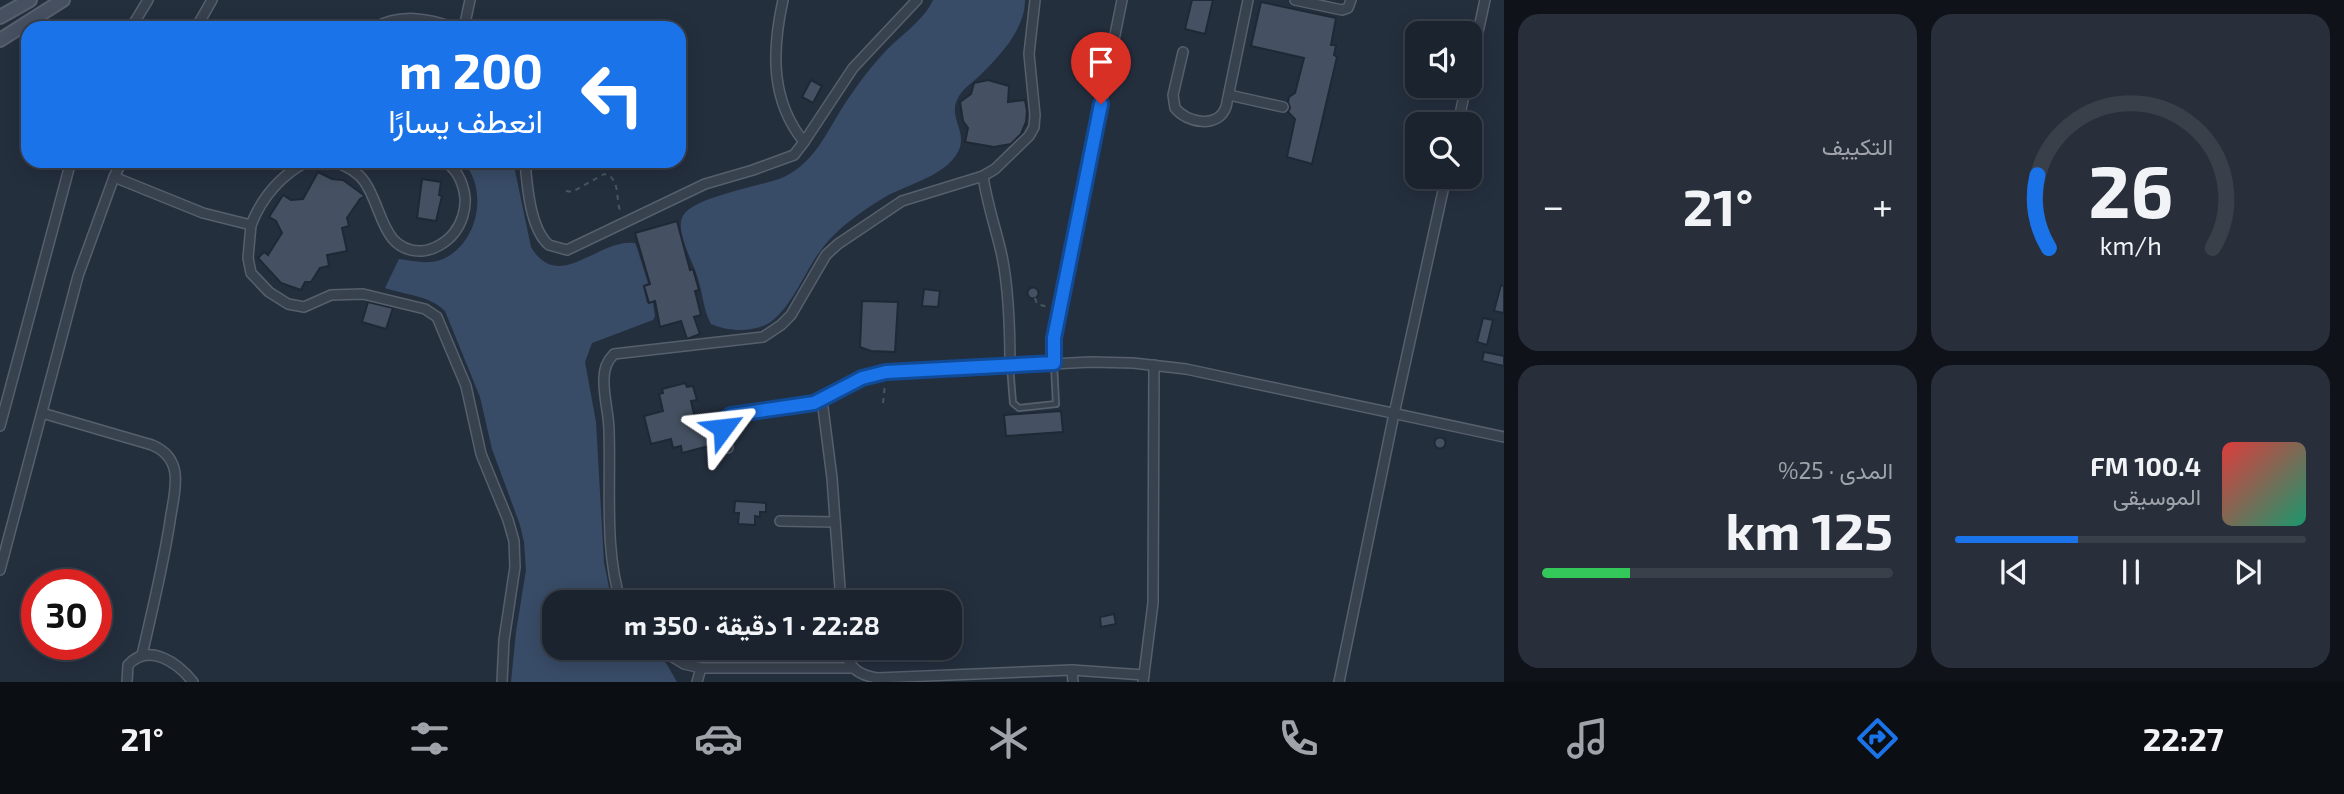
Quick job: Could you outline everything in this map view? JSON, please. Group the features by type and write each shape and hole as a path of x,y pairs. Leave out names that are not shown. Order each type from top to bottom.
{"street":[{"path":"0,17 30,0"},
{"path":"30,21 63,0"},
{"path":"135,21 148,0"},
{"path":"199,21 212,0"},
{"path":"466,21 470,0"},
{"path":"783,0 774,55 779,91 795,131 804,142"},
{"path":"526,168 537,226 549,245 571,250 705,184 794,155 853,68 917,0"},
{"path":"619,590 612,552 609,427 604,379 610,358 614,354 763,337 791,315 826,255 838,244 902,201 983,176 995,169 1029,136 1034,127 1029,54 1035,0"},
{"path":"1054,363 1054,338 1059,310 1122,0"},
{"path":"1183,52 1173,100 1177,111 1184,116 1212,121 1223,115 1248,0"},
{"path":"1295,0 1342,10 1348,8 1351,0"},
{"path":"1480,21 1485,0"},
{"path":"392,21 420,18 430,21"},
{"path":"0,40 21,27"},
{"path":"1229,94 1283,107"},
{"path":"0,426 69,168"},
{"path":"0,570 78,276 118,168"},
{"path":"296,168 265,197 251,225 248,258 251,273 269,292 288,304 304,307 331,295 363,294 425,309 437,317 466,386 481,454 514,541 515,567 503,640 502,682"},
{"path":"347,168 362,178 371,191 389,237 394,243 401,248 420,251 444,243 461,223 465,209 464,193 459,176 451,168"},
{"path":"983,176 1005,276 1010,365"},
{"path":"114,177 203,213 251,225"},
{"path":"1339,682 1443,189"},
{"path":"728,448 723,428 725,420 731,415 822,400 862,378 886,372 1111,362 1154,365 1217,375 1504,437"},
{"path":"678,660 701,668 852,668 866,676 877,678 1072,670 1144,678 1153,603 1154,365"},
{"path":"822,400 840,590"},
{"path":"42,413 152,445 163,451 171,460 175,473 175,488 164,557 142,655"},
{"path":"780,521 835,522"},
{"path":"128,682 128,665 142,655 154,655 175,664 194,682"},
{"path":"849,660 852,668"},
{"path":"697,682 701,668"},
{"path":"1072,670 1073,682"}],"lane":[{"path":"1010,365 1013,403 1019,408 1056,404 1054,363"}],"path":[{"path":"566,191 572,192 604,174 609,175 617,185 617,204 627,222"},
{"path":"1035,298 1037,304 1059,310"},
{"path":"883,403 886,372"}],"water":[{"path":"933,0 1025,0 1020,23 1008,44 958,98 955,113 961,141 954,158 931,176 879,201 840,230 825,245 789,302 772,321 758,328 742,330 711,324 696,272 683,240 682,218 698,204 712,198 784,177 795,171 819,146 867,72 923,15"},
{"path":"467,168 514,168 531,247 542,260 554,266 580,261 621,244 635,243 648,283 643,286 647,303 653,303 655,316 653,320 592,343 585,362 596,422 604,563 610,590 542,590 542,660 662,660 677,682 511,682 526,570 524,542 492,449 480,397 445,311 432,302 385,288 399,259 438,261 465,241 476,214 475,185"}],"building":[{"path":"1192,0 1213,0 1205,34 1185,29"},
{"path":"1261,2 1336,18 1331,45 1336,45 1334,55 1337,57 1312,164 1287,157 1295,119 1288,112 1288,102 1289,97 1295,93 1304,58 1251,46"},
{"path":"811,80 822,86 813,103 802,97"},
{"path":"988,80 1009,86 1008,102 1025,100 1026,122 1021,134 1011,144 994,147 965,142 968,128 963,121 960,102 971,94 974,83"},
{"path":"318,172 332,179 343,180 365,196 347,218 349,226 342,228 347,251 327,255 329,266 320,268 311,282 305,282 301,290 281,283 258,258 264,252 268,255 282,233 276,221 269,217 283,195 291,200 303,199"},
{"path":"422,179 441,182 439,195 442,196 436,221 417,218"},
{"path":"677,221 690,270 693,269 699,290 695,291 701,315 694,317 700,334 687,339 681,321 660,327 655,301 649,303 644,286 650,284 635,233"},
{"path":"1501,285 1504,286 1504,313 1494,311"},
{"path":"1033,287 1039,293 1033,299 1027,293"},
{"path":"924,289 940,291 938,307 922,306"},
{"path":"862,301 898,302 895,352 871,351 860,347"},
{"path":"368,302 393,308 386,329 362,322"},
{"path":"1483,318 1493,320 1487,345 1477,342"},
{"path":"1484,352 1504,356 1504,366 1482,361"},
{"path":"685,383 687,387 693,386 697,400 691,401 698,431 705,429 709,446 682,453 681,446 673,448 671,439 651,444 644,416 663,411 659,394 663,393 662,389"},
{"path":"1061,411 1063,432 1006,436 1004,415"},
{"path":"1440,437 1446,443 1440,449 1434,443"},
{"path":"735,501 766,503 766,512 760,512 760,517 755,516 755,525 738,524 739,513 734,513"},
{"path":"1114,614 1116,624 1101,627 1100,617"}],"route":[{"path":"723,428 725,420 731,415 814,403 873,374 1054,363 1054,338 1101,104"}]}
